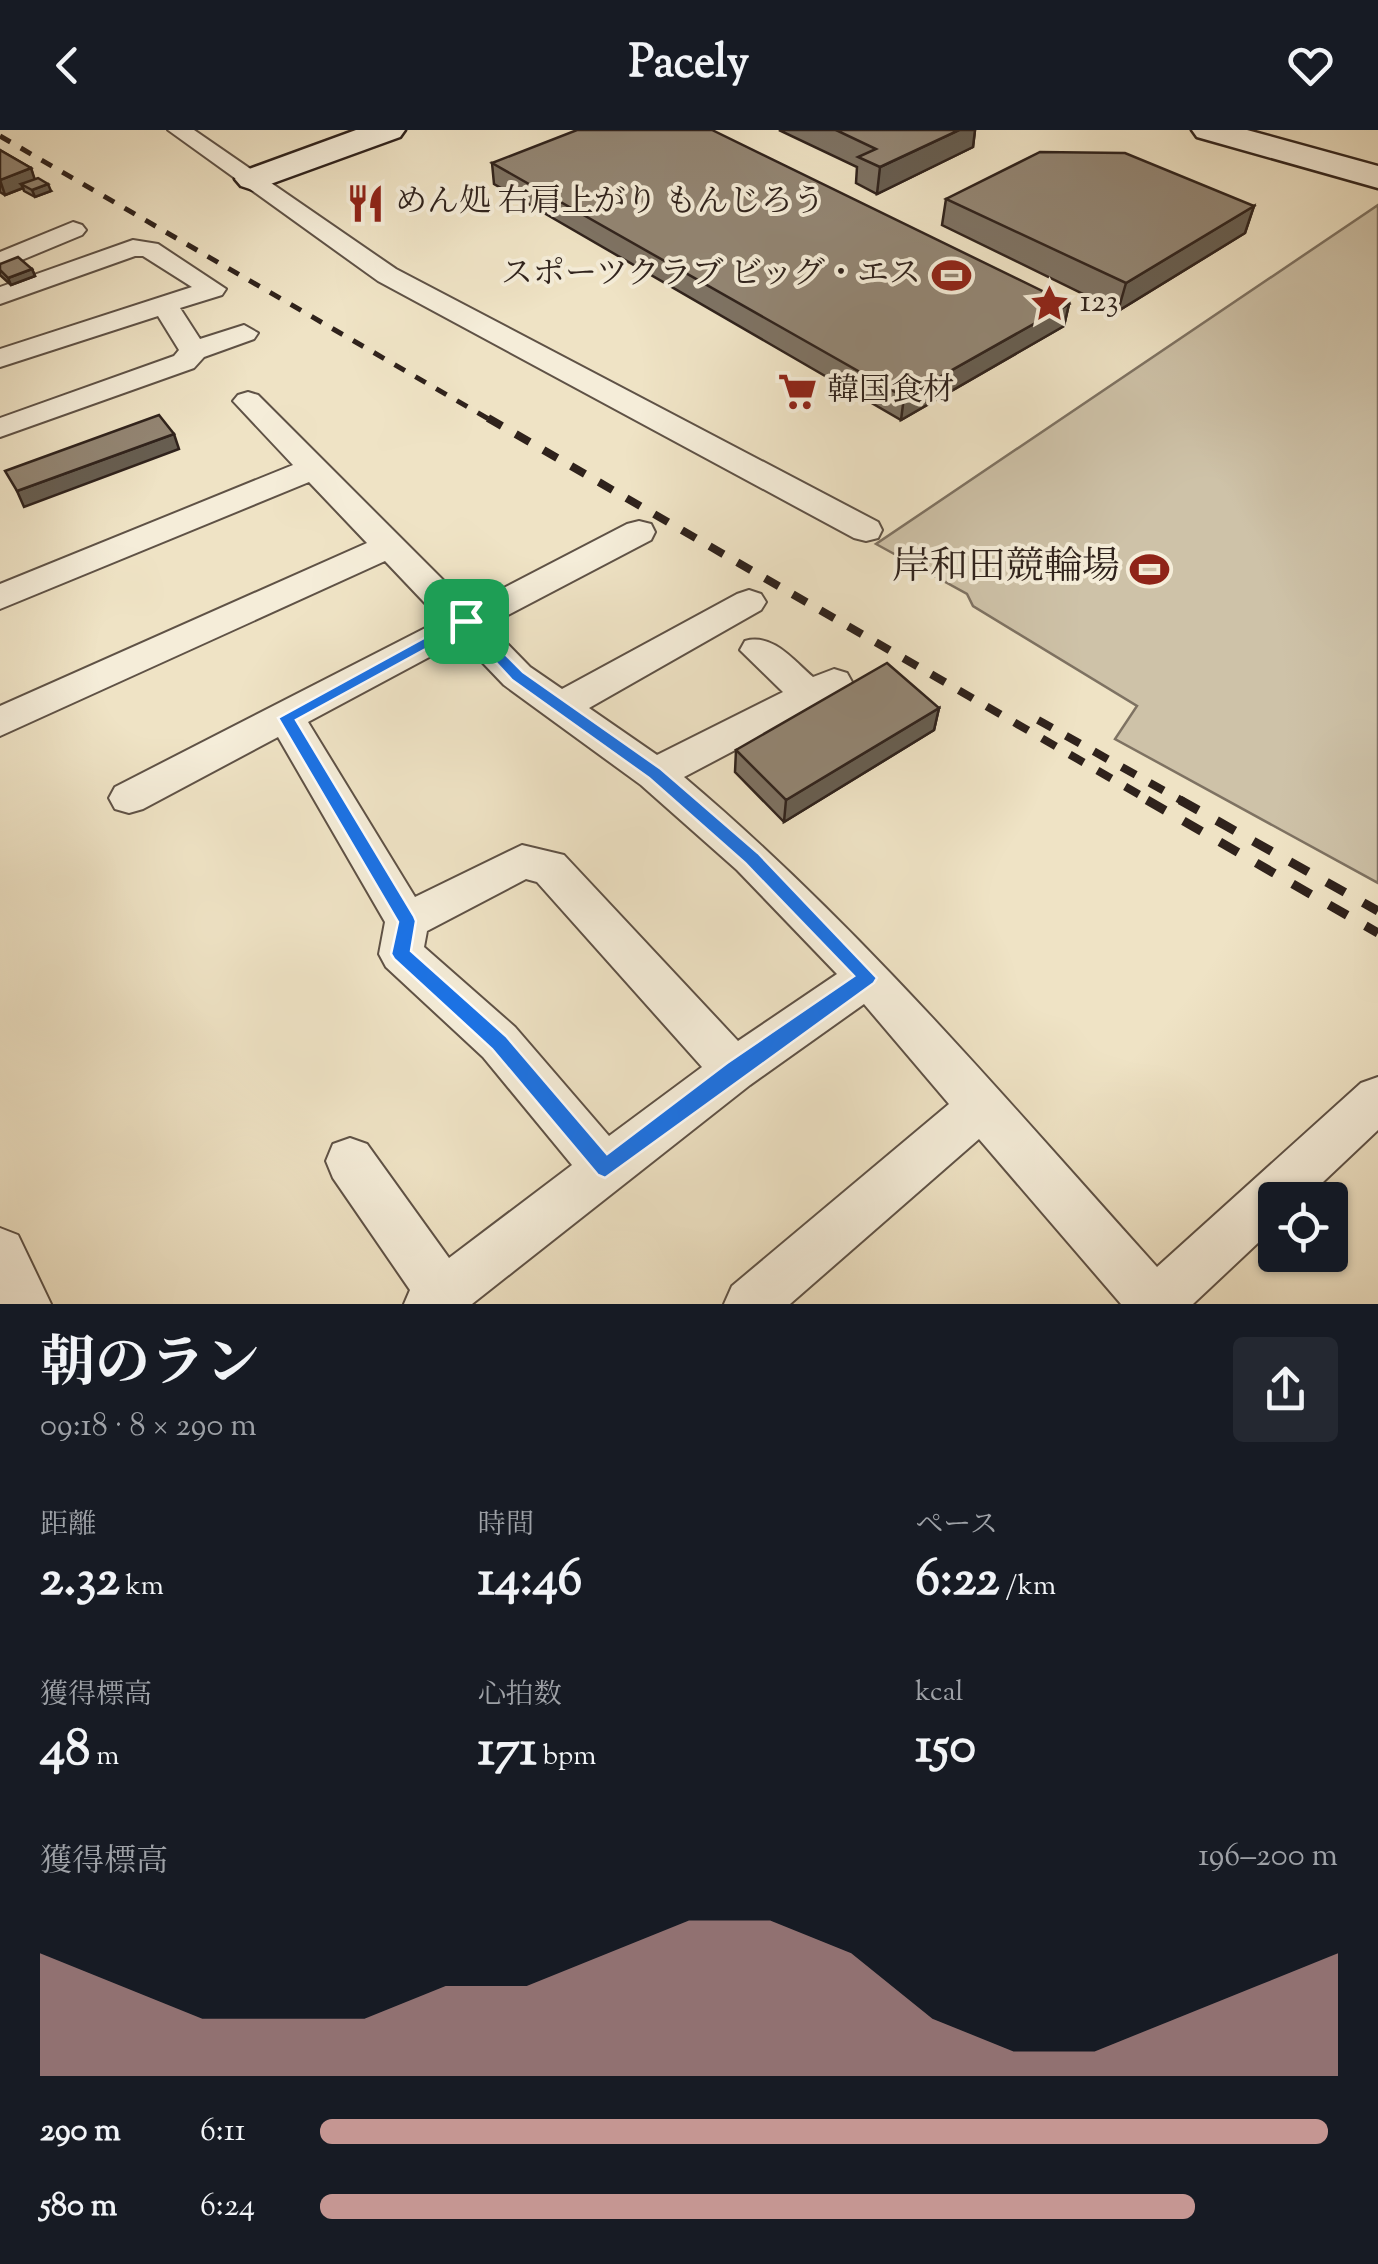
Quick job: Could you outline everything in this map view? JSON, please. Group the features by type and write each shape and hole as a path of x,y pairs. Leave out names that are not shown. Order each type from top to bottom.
{"main road":[{"path":"253,179 388,130"},
{"path":"1208,130 1378,177"}],"street":[{"path":"179,130 253,179 254,186 387,275 866,530"},
{"path":"0,261 72,230"},
{"path":"0,296 133,248 148,250 213,289 0,358"},
{"path":"164,303 194,351"},
{"path":"0,428 184,362 194,351 244,334"},
{"path":"248,400 517,676 655,774 752,858 868,978 1155,1304 1378,1099"},
{"path":"0,596 312,469"},
{"path":"129,798 639,532"},
{"path":"0,722 389,546"},
{"path":"562,706 748,602"},
{"path":"655,774 822,689 758,650"},
{"path":"286,718 407,921 401,954 499,1042 605,1168"},
{"path":"407,921 522,862 549,867 734,1070"},
{"path":"350,1161 437,1299 734,1070 868,978"},
{"path":"750,1304 981,1108"},
{"path":"0,1253 25,1304"}],"shaded area":[{"name":"岸和田競輪場","path":"1378,205 1378,883 1115,739 1137,706 973,606 967,594 876,544"}],"building":[{"path":"577,130 712,130 1069,304 904,397 492,163"},
{"path":"836,130 959,130 880,167 858,157 876,149"},
{"path":"0,150 31,168 0,180"},
{"path":"1040,152 1125,153 1254,206 1126,283 946,199"},
{"path":"38,178 48,184 32,190 21,184"},
{"path":"18,257 32,269 8,278 0,264"},
{"path":"159,415 174,434 17,491 5,471"},
{"path":"887,663 939,708 786,800 736,750"}],"railway":[{"path":"0,136 492,421"},
{"path":"488,418 1152,802"},
{"path":"1038,720 1184,802"},
{"path":"1147,800 1378,933"},
{"path":"1180,800 1378,911"}],"place":[{"name":"めん処 右肩上がり もんじろう","path":"365,203"},
{"name":"スポーツクラブ ビッグ・エス","path":"951,275"},
{"name":"123","path":"1050,303"},
{"name":"韓国食材","path":"797,392"},
{"name":"岸和田競輪場","path":"1150,569"}],"route":[{"path":"466,621 517,676 655,774 752,858 868,978 734,1070 605,1168 499,1042 401,954 407,921 286,718 466,621"}]}
